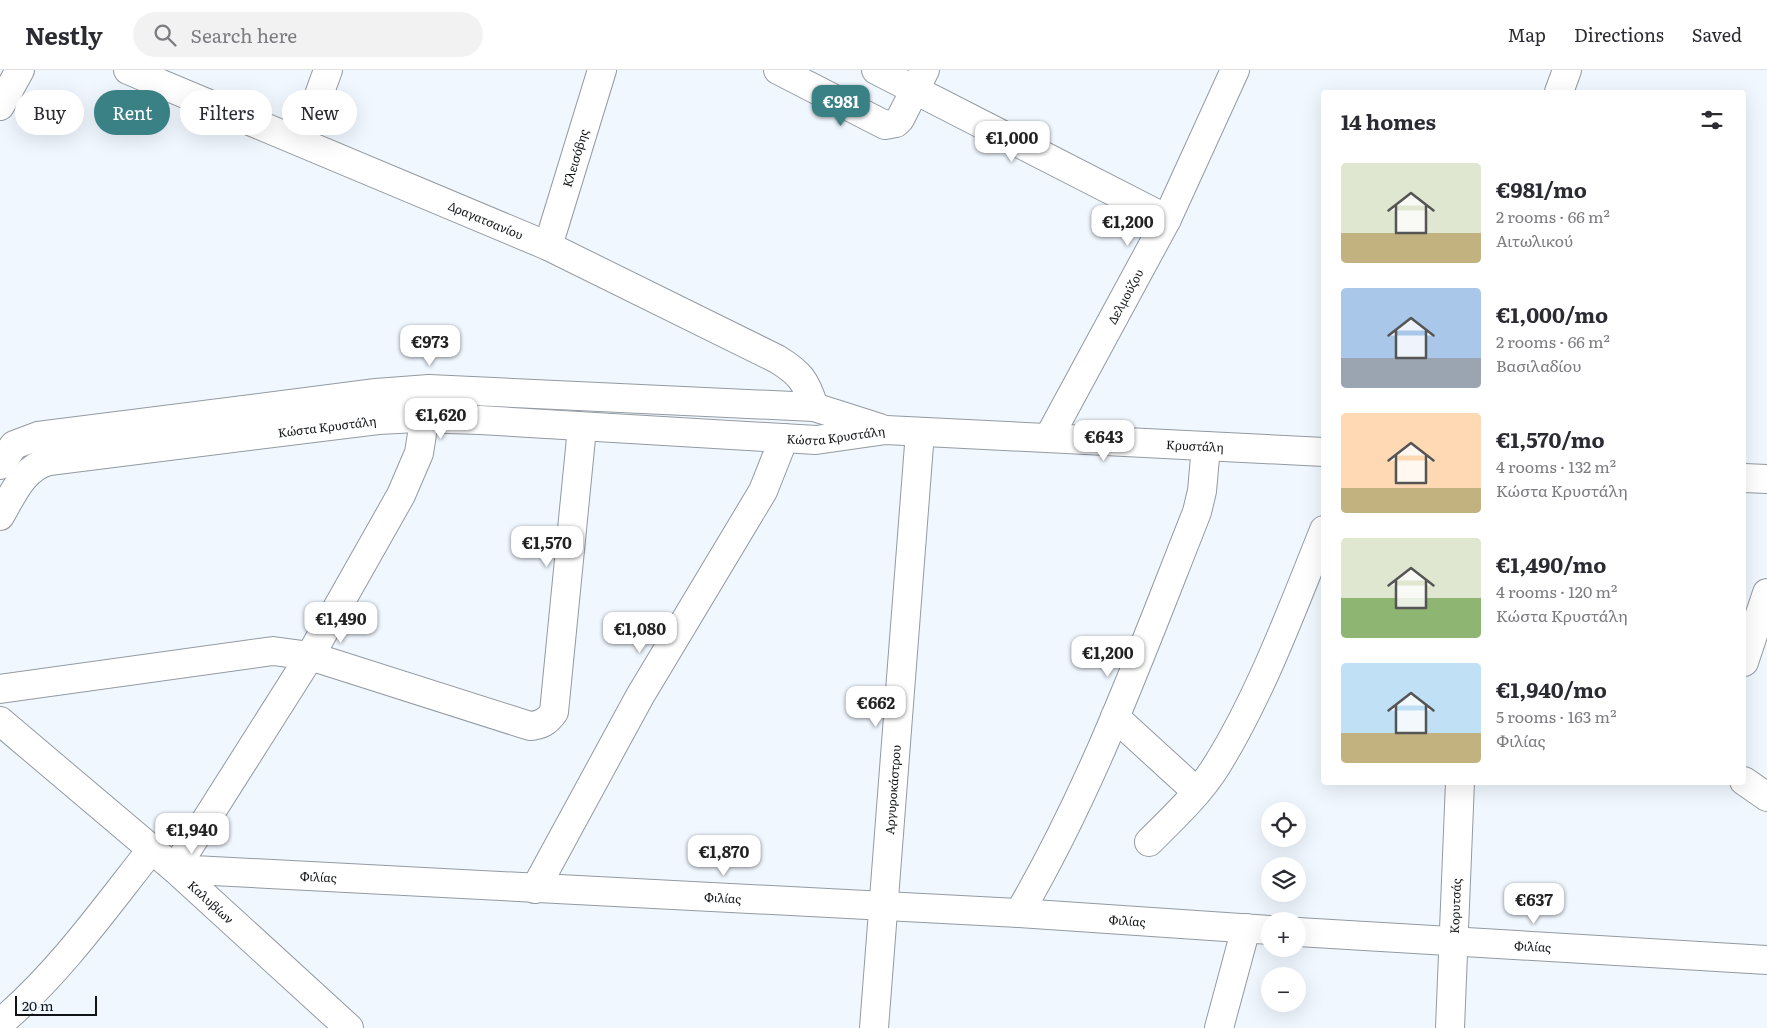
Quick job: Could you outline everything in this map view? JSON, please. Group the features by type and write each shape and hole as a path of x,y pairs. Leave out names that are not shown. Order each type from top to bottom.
{"street":[{"path":"0,106 20,70"},
{"name":"Δραγατσανίου","path":"128,70 548,246 796,370 808,385 814,407"},
{"path":"302,142 328,70"},
{"name":"Κλεισόβης","path":"548,246 602,70"},
{"path":"778,70 885,126 896,123 900,119 920,80"},
{"path":"876,70 920,80 1167,219"},
{"name":"Δελμούζου","path":"1049,438 1167,219 1235,70"},
{"path":"1560,90 1567,70"},
{"path":"175,869 310,656 405,488 419,453 426,418 429,389"},
{"name":"Κώστα Κρυστάλη","path":"0,465 14,445 38,436 376,393 429,389 480,389 814,407 886,430"},
{"name":"Κώστα Κρυστάλη","path":"0,516 24,476 39,464 48,461 378,420 426,418 816,440 886,430"},
{"path":"0,689 274,651 310,656 530,726 541,725 549,720 554,712 582,428"},
{"name":"Κρυστάλη","path":"886,430 1321,452"},
{"name":"Αργυροκάστρου","path":"874,1028 920,432"},
{"path":"535,889 640,696 763,491 784,438"},
{"path":"1019,913 1065,832 1115,717 1197,512 1202,492 1206,446"},
{"path":"1746,478 1767,479"},
{"path":"1150,842 1197,792 1216,766 1246,711 1288,620 1321,538"},
{"path":"1746,656 1767,592"},
{"path":"1115,717 1197,792"},
{"name":"Καλυβίων","path":"0,721 175,869 350,1028"},
{"path":"1746,782 1767,797"},
{"name":"Κορυτσάς","path":"1450,1028 1452,941 1460,785"},
{"path":"9,1022 54,972 151,850"},
{"name":"Φιλίας","path":"175,869 1019,913 1258,929"},
{"path":"1220,1028 1258,929"},
{"name":"Φιλίας","path":"1306,932 1767,960"}]}
